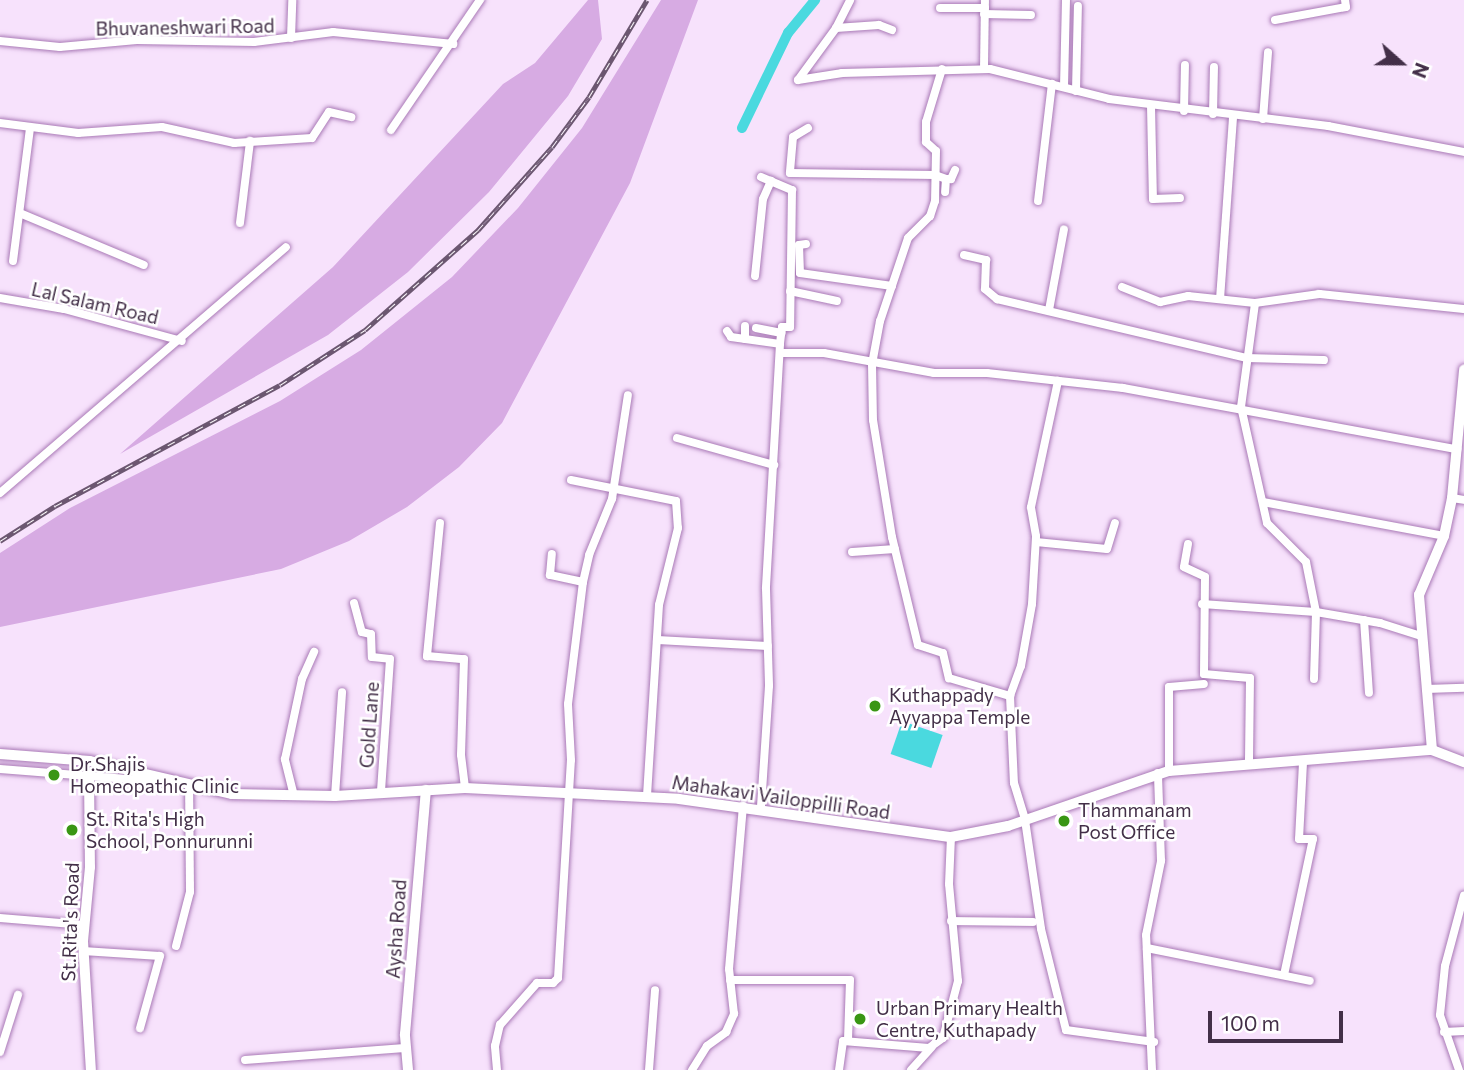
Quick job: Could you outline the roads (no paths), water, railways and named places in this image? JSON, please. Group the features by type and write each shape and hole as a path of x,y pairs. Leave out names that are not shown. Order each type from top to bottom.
{"main road":[{"path":"1432,750 1421,636 1423,578 1444,536 1458,499 1457,449 1464,371"},
{"name":"Mahakavi Vailoppilli Road","path":"0,754 90,761 189,787 294,796 465,788 648,798 761,808 811,821 951,837 1026,820 1164,772 1432,750 1464,762"}],"street":[{"path":"291,38 292,0"},
{"path":"391,130 453,44 480,0"},
{"path":"850,0 836,28 798,80 942,69 984,69 1152,106 1328,126 1464,152"},
{"path":"1064,87 1066,0"},
{"path":"1275,20 1346,8 1345,0"},
{"path":"1076,91 1078,6"},
{"path":"940,8 984,8 1031,15"},
{"path":"984,8 984,69"},
{"path":"836,28 879,25 892,30"},
{"name":"Bhuvaneshwari Road","path":"0,41 60,47 119,41 254,42 333,32 453,44"},
{"path":"1264,119 1268,52"},
{"path":"1184,111 1185,65"},
{"path":"1213,114 1214,67"},
{"path":"942,69 926,122 926,142 936,151 930,216 908,238 892,285 873,364 873,420 895,549 918,645 943,653 949,678 1010,696"},
{"path":"1038,201 1052,84"},
{"path":"1152,106 1153,199 1180,198"},
{"path":"0,123 78,134 162,127 234,143 312,138 329,112 351,117"},
{"path":"1220,299 1233,116"},
{"path":"13,261 22,214 18,204 30,128"},
{"path":"783,186 790,173 793,137 808,128"},
{"path":"240,223 250,141"},
{"path":"790,173 935,175 951,179 955,170"},
{"path":"761,177 792,190 790,327 782,327 780,349 761,808"},
{"path":"945,192 946,179"},
{"path":"755,276 762,199 771,181"},
{"path":"22,214 144,265"},
{"path":"1049,310 1064,229"},
{"path":"800,272 799,244 806,244"},
{"path":"0,493 182,341 286,247"},
{"path":"964,256 989,263 988,293 1246,358 1324,360"},
{"path":"790,271 892,285"},
{"path":"1122,287 1160,302 1188,296 1255,303 1319,294 1464,309"},
{"path":"790,291 837,301"},
{"name":"Lal Salam Road","path":"0,298 64,309 182,341"},
{"path":"1255,303 1241,407 1267,523 1306,562 1316,612 1314,678"},
{"path":"745,326 745,339"},
{"path":"756,328 782,333"},
{"path":"727,331 731,337 780,349 824,353 934,373 1058,381 1241,407 1457,449"},
{"path":"1058,381 1031,507 1036,542 1032,604 1021,666 1010,696 1014,783 1026,820 1041,929 1066,1030 1154,1042"},
{"path":"496,1070 495,1046 500,1025 537,983 554,983 558,978 569,795 568,704 583,582 615,487 628,395"},
{"path":"677,438 774,465"},
{"path":"571,480 676,501 677,528 659,605 648,798"},
{"path":"1264,502 1444,536"},
{"path":"440,523 426,656 464,659 461,755 465,788"},
{"path":"1036,542 1107,549 1115,523"},
{"path":"1188,544 1184,567 1205,577 1202,604 1204,674 1250,678 1249,765"},
{"path":"852,552 895,549"},
{"path":"552,554 550,575 583,582"},
{"name":"Gold Lane","path":"354,603 362,632 371,634 372,657 390,659 381,790"},
{"path":"1202,604 1316,612 1364,620 1421,636"},
{"path":"1364,620 1369,693"},
{"path":"657,640 768,646"},
{"path":"294,796 285,759 302,679 314,652"},
{"path":"1152,1070 1154,1042 1147,948 1161,850 1169,687 1204,684"},
{"path":"1426,689 1464,688"},
{"path":"335,796 342,692"},
{"path":"1284,975 1314,839 1299,839 1303,762"},
{"path":"0,769 165,782"},
{"name":"St.Rita's Road","path":"89,775 90,867 83,951 91,1070"},
{"path":"176,946 190,892 189,787"},
{"name":"Aysha Road","path":"408,1070 405,1048 426,790"},
{"path":"692,1070 707,1046 726,1032 734,1014 730,980 743,806"},
{"path":"911,1070 943,1038 957,988 951,921 951,837"},
{"path":"1459,1070 1440,1015 1445,966 1464,895"},
{"path":"0,918 85,925"},
{"path":"951,921 1033,922"},
{"path":"1147,948 1310,981"},
{"path":"83,951 160,956 140,1028"},
{"path":"730,980 850,980 848,1040"},
{"path":"649,1070 655,990"},
{"path":"0,1052 18,995"},
{"path":"1444,1032 1464,1031"},
{"path":"839,1070 841,1044 848,1040 932,1047"},
{"path":"245,1060 405,1048"}],"waterway":[{"path":"742,128 788,33 815,0"}],"railway":[{"path":"0,541 55,506 280,385 365,330 478,230 552,147 589,97 647,0"}],"place":[{"name":"Kuthappady Ayyappa Temple","path":"875,706"},
{"name":"Dr.Shajis Homeopathic Clinic","path":"54,775"},
{"name":"Thammanam Post Office","path":"1064,821"},
{"name":"St. Rita's High School, Ponnurunni","path":"72,830"},
{"name":"Urban Primary Health Centre, Kuthapady","path":"860,1019"}]}
